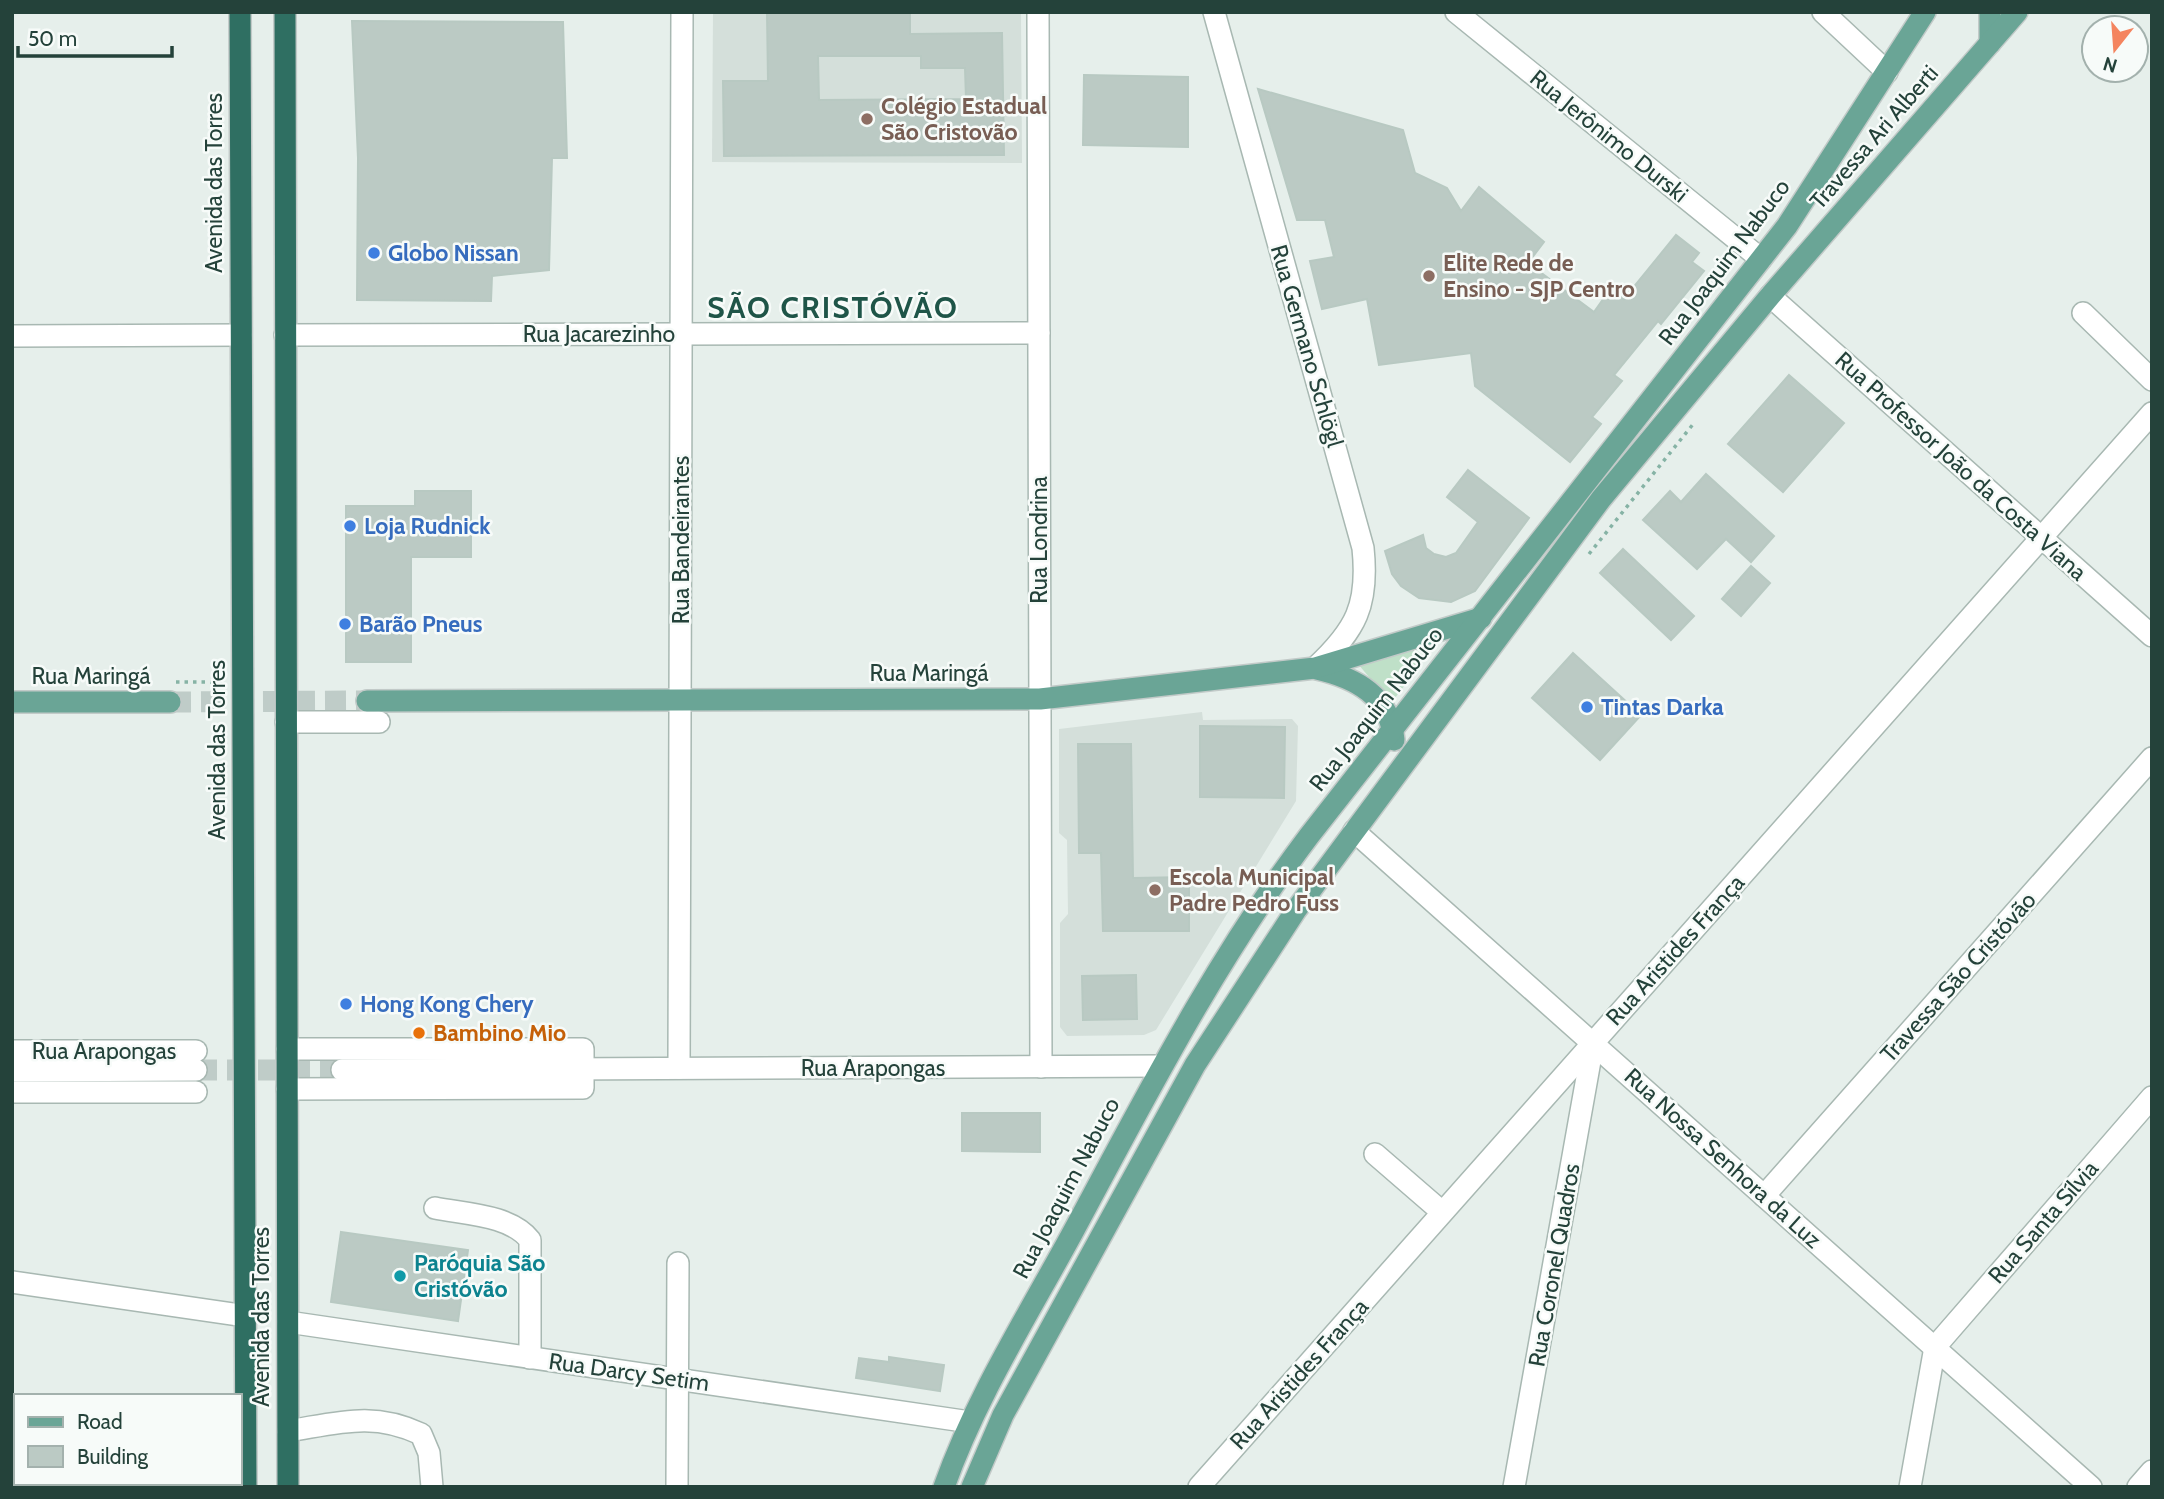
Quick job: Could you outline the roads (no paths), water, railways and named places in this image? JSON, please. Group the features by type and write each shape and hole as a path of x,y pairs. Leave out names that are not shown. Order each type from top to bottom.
{"highway":[{"name":"Avenida das Torres","path":"240,12 246,1487"},
{"name":"Avenida das Torres","path":"285,12 288,1487"}],"main road":[{"name":"Rua Joaquim Nabuco","path":"944,1487 970,1422 1162,1066 1230,951 1280,875 1806,199 1925,12"},
{"path":"1990,12 1990,43"},
{"name":"Travessa Ari Alberti","path":"1770,296 2017,12"},
{"path":"972,1487 1003,1415 1195,1065 1251,976 1354,831 1601,499 1770,296"},
{"name":"Rua Maringá","path":"368,701 1040,699 1315,668 1481,618"},
{"path":"1315,668 1341,675 1367,688 1377,698 1393,729 1396,756 1390,783"},
{"name":"Rua Maringá","path":"12,702 169,692"},
{"path":"1162,1066 1195,1065"}],"street":[{"name":"Rua Bandeirantes","path":"679,1069 682,12"},
{"name":"Rua Londrina","path":"1038,12 1041,1067"},
{"name":"Rua Germano Schlögl","path":"1214,12 1363,548 1366,575 1358,615 1350,632 1315,668"},
{"name":"Rua Jerônimo Durski","path":"1456,12 1761,259"},
{"path":"1823,12 1887,72"},
{"name":"Rua Professor João da Costa Viana","path":"1770,296 2152,636"},
{"path":"2083,313 2152,380"},
{"name":"Rua Jacarezinho","path":"285,335 1039,332"},
{"path":"12,336 242,335"},
{"name":"Rua Aristides França","path":"1199,1487 2152,413"},
{"path":"286,722 379,722"},
{"name":"Travessa São Cristóvão","path":"1764,1196 2152,758"},
{"name":"Rua Nossa Senhora da Luz","path":"1354,831 2091,1487"},
{"name":"Rua Coronel Quadros","path":"1514,1487 1593,1043"},
{"path":"287,1049 583,1049 583,1088 287,1088"},
{"name":"Rua Arapongas","path":"12,1051 196,1071"},
{"name":"Rua Arapongas","path":"342,1070 1162,1066"},
{"name":"Rua Arapongas","path":"12,1071 196,1071"},
{"name":"Rua Arapongas","path":"12,1092 196,1071"},
{"name":"Rua Santa Sílvia","path":"1935,1347 2152,1097"},
{"path":"1375,1154 1443,1212"},
{"path":"435,1208 505,1222 523,1230 530,1240 530,1358"},
{"path":"677,1487 678,1263"},
{"path":"12,1282 246,1315"},
{"name":"Rua Darcy Setim","path":"288,1322 970,1422"},
{"path":"1910,1487 1935,1347"},
{"path":"288,1431 344,1422 396,1422 421,1434 429,1452 432,1487"},
{"path":"2138,1487 2152,1471"}],"tunnel":[{"path":"170,702 367,701"},
{"path":"196,1070 342,1070"}],"place":[{"name":"Colégio Estadual São Cristovão","path":"867,119"},
{"name":"Globo Nissan","path":"374,253"},
{"name":"Elite Rede de Ensino - SJP Centro","path":"1429,276"},
{"name":"Loja Rudnick","path":"350,526"},
{"name":"Barão Pneus","path":"345,624"},
{"name":"Tintas Darka","path":"1587,707"},
{"name":"Escola Municipal Padre Pedro Fuss","path":"1155,890"},
{"name":"Hong Kong Chery","path":"346,1004"},
{"name":"Bambino Mio","path":"419,1033"},
{"name":"Paróquia São Cristóvão","path":"400,1276"}],"district":[{"name":"SÃO CRISTÓVÃO","path":"833,308"}]}
